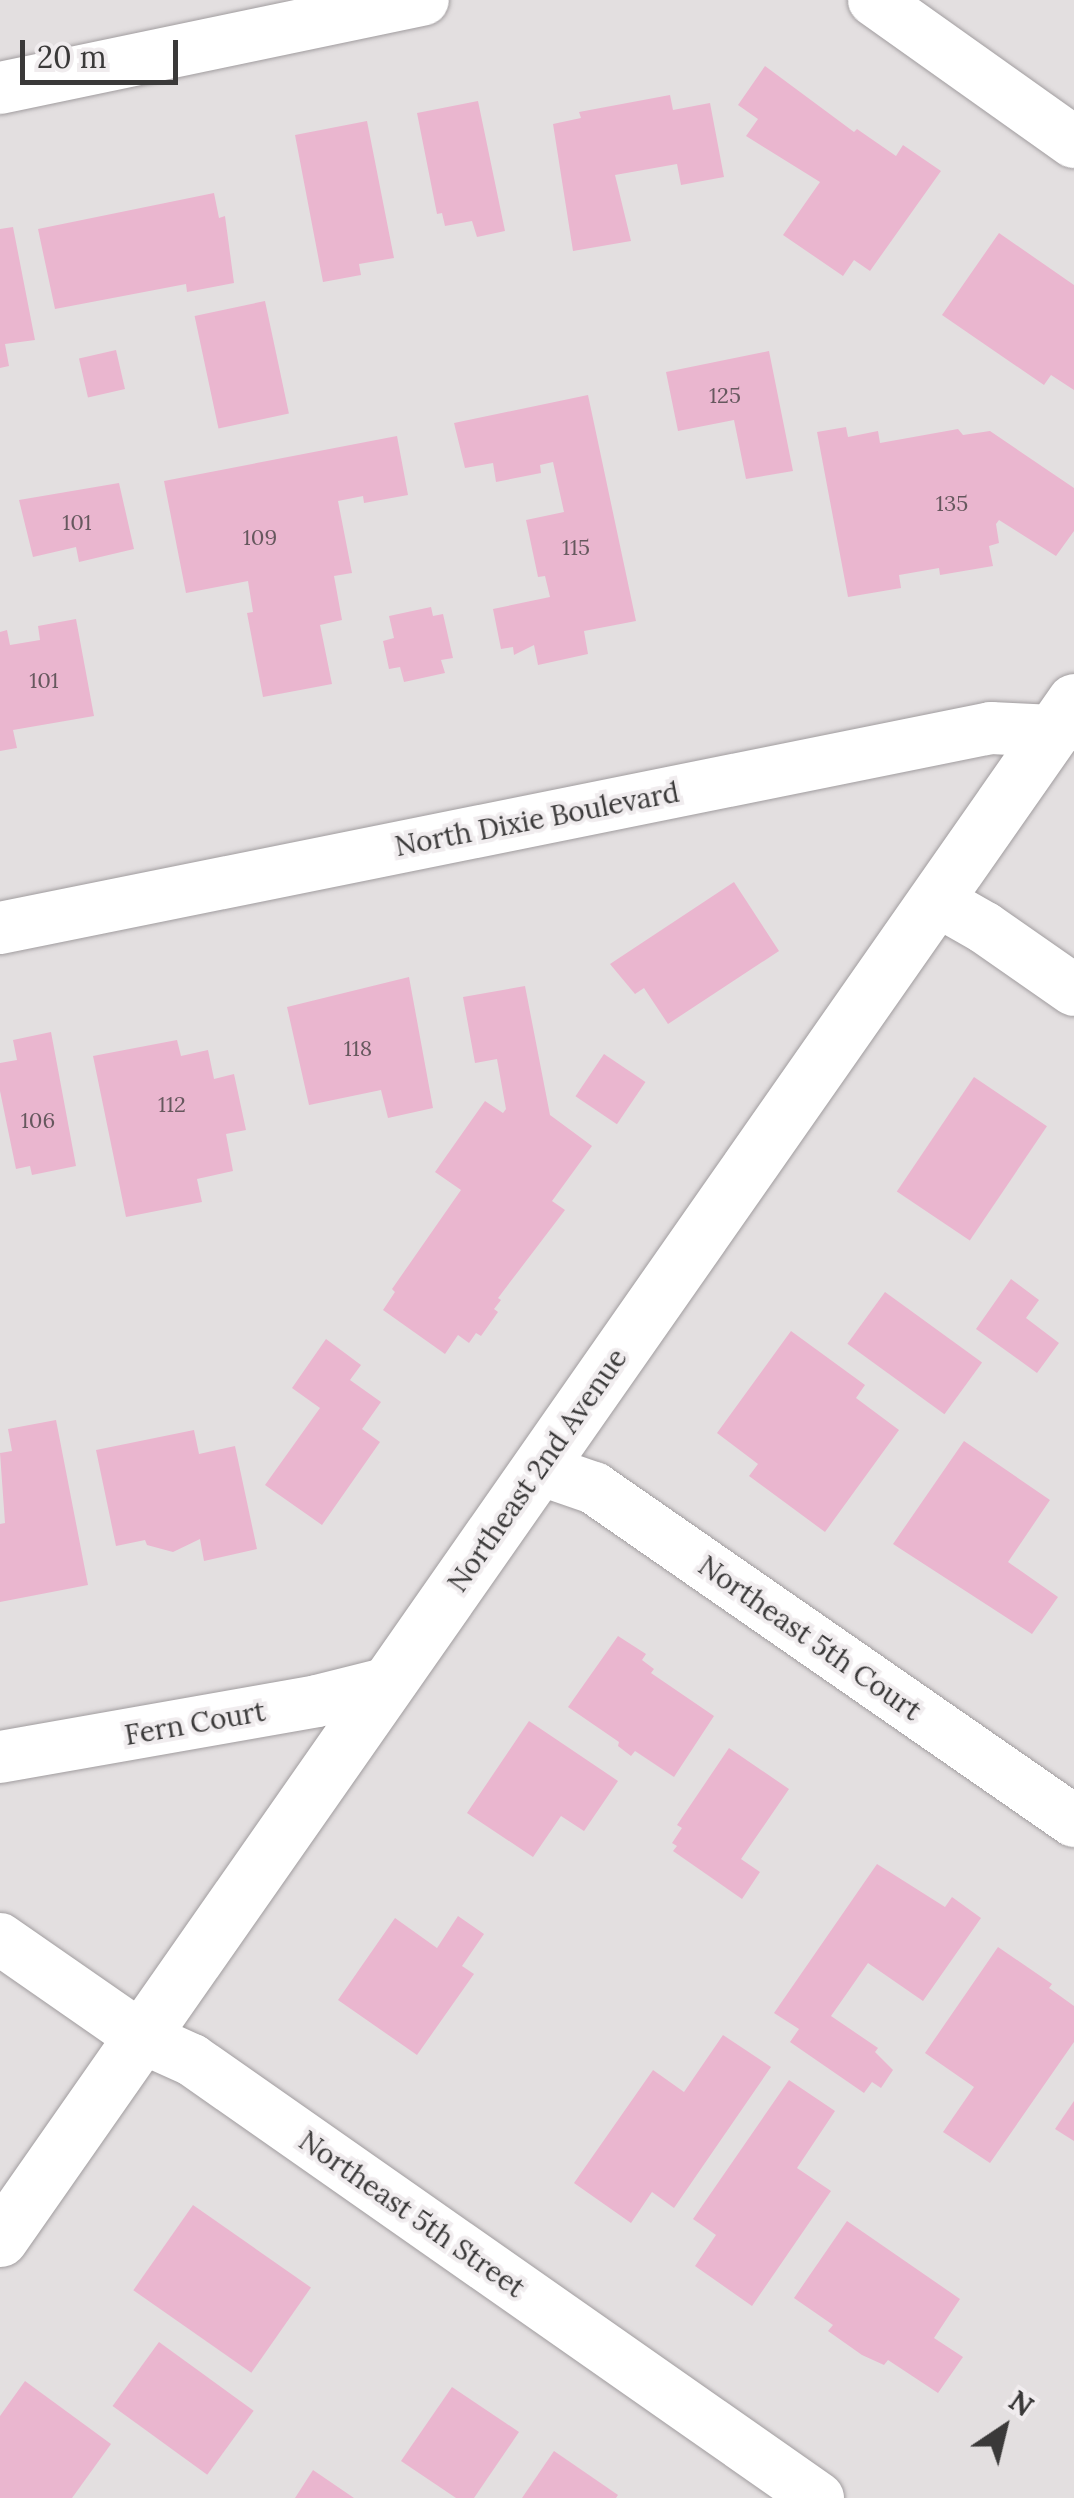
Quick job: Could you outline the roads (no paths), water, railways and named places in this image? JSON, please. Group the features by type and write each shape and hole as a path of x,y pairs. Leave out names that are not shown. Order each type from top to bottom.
{"street":[{"path":"0,88 423,0"},
{"path":"874,0 1074,142"},
{"name":"Northeast 2nd Avenue","path":"0,2239 1067,718"},
{"name":"North Dixie Boulevard","path":"0,928 992,728 1067,718"},
{"path":"936,900 985,928 1074,990"},
{"name":"Northeast 5th Court","path":"538,1469 594,1488 1074,1821"},
{"name":"Fern Court","path":"0,1758 316,1701 389,1683"},
{"name":"Northeast 5th Street","path":"0,1939 141,2038 192,2060 818,2498"}]}
